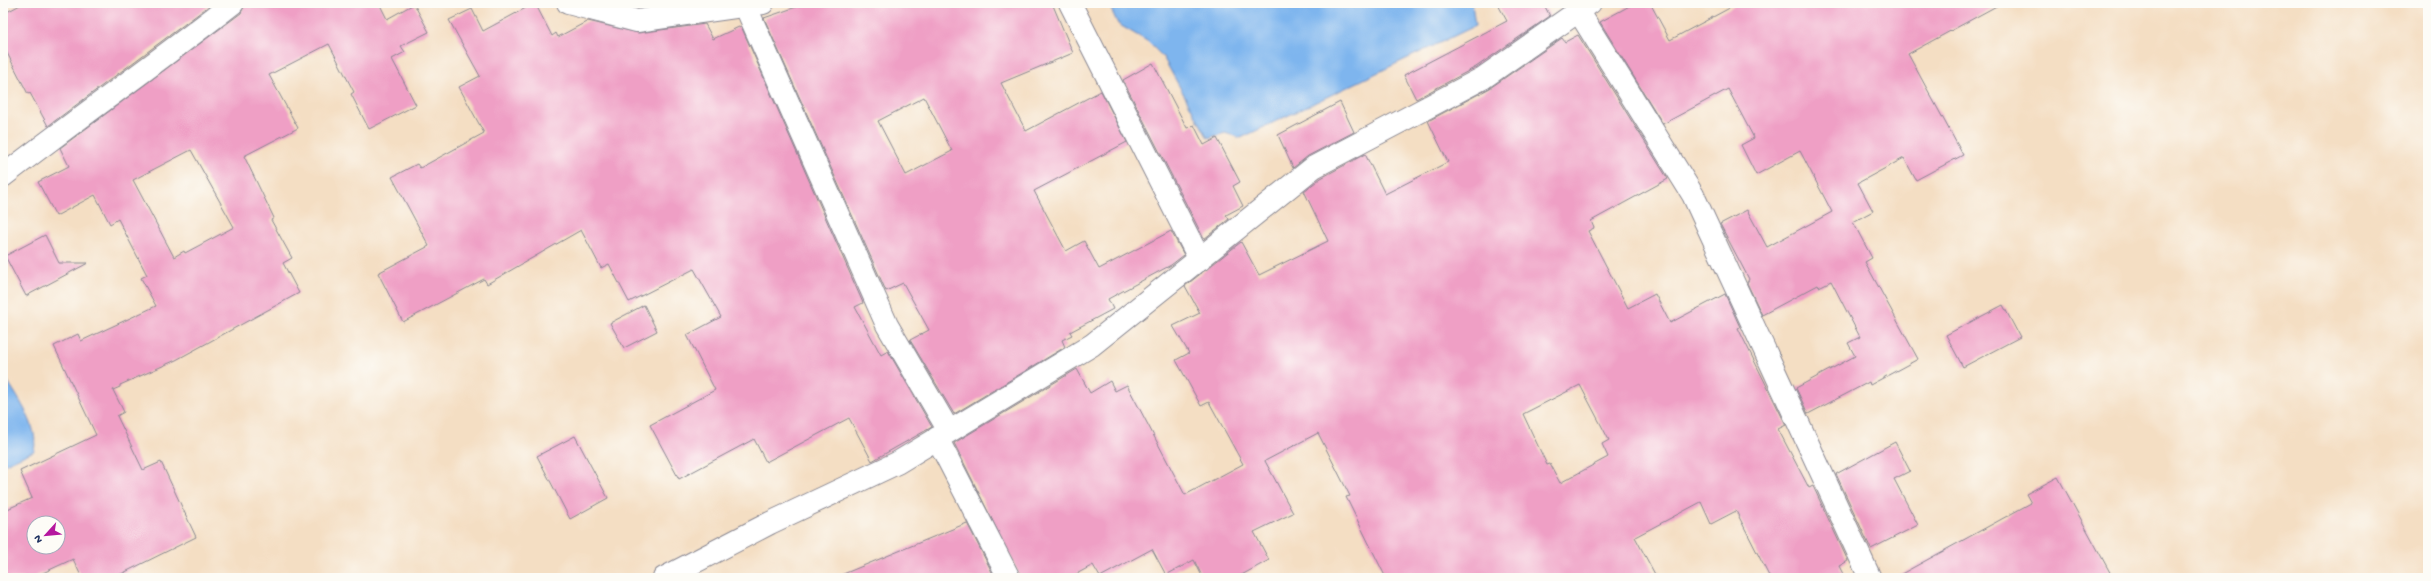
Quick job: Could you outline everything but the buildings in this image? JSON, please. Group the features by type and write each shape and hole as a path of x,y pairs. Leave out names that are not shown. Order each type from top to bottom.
{"street":[{"path":"3,176 54,136 163,58 233,3"},
{"path":"568,3 637,21 754,4 887,325 943,435 1009,578"},
{"path":"1070,3 1200,260"},
{"path":"664,578 770,523 897,463 1092,345 1314,168 1483,78 1585,7 1693,195 1870,578"}],"water":[{"path":"1108,3 1472,3 1475,26 1241,138 1225,133 1208,138 1163,57 1147,41 1118,24"},
{"path":"3,373 25,410 30,421 35,441 34,451 3,465"}]}
